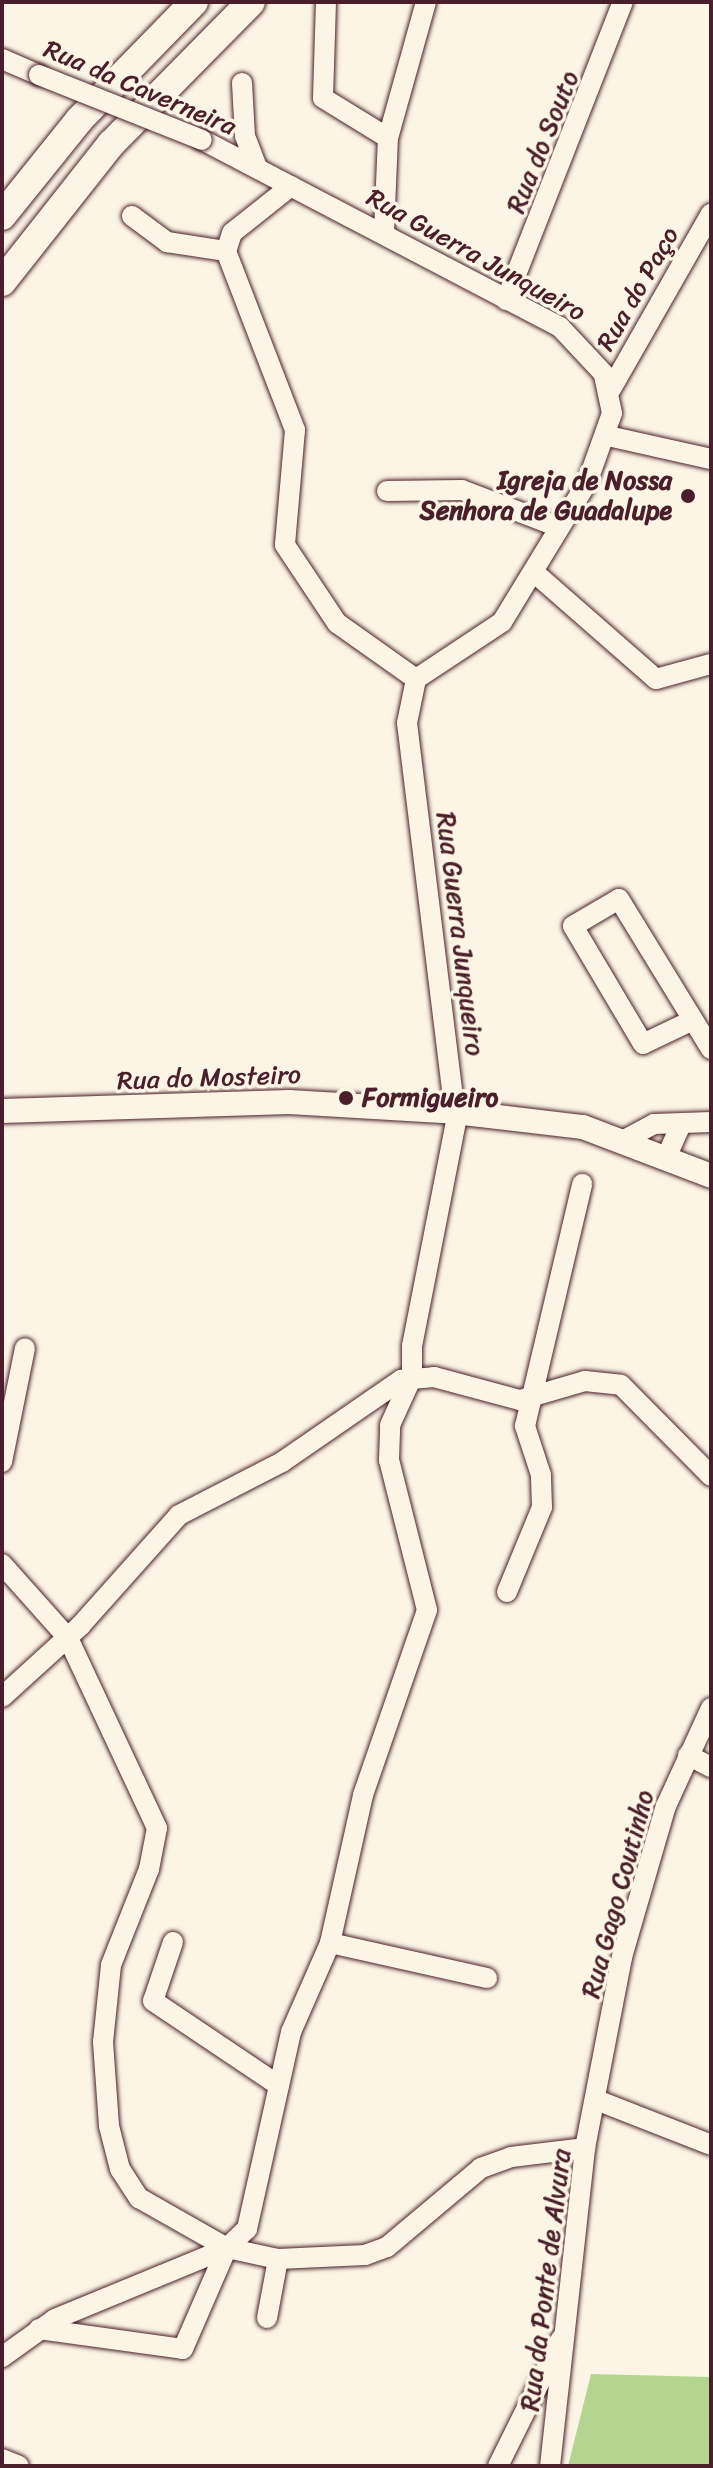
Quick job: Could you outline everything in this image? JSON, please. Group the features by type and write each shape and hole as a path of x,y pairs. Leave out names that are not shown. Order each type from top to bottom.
{"highway":[{"path":"2,216 80,119 194,2"},
{"path":"2,282 111,144 251,2"}],"main road":[{"name":"Rua do Mosteiro","path":"2,1111 289,1102 455,1112 583,1127 658,1153 711,1176"}],"street":[{"path":"326,2 323,98 388,138"},
{"path":"384,232 388,138 426,2"},
{"name":"Rua do Souto","path":"506,300 623,2"},
{"name":"Rua da Caverneira","path":"2,59 202,140 257,168"},
{"path":"242,83 245,136 257,168"},
{"name":"Rua Guerra Junqueiro","path":"257,168 384,232 580,343 611,389"},
{"path":"291,186 232,233 226,251 295,430 285,545 337,623 416,679 502,622 536,574 608,436 611,389"},
{"name":"Rua do Paço","path":"611,389 711,214"},
{"path":"132,216 167,242 226,251"},
{"path":"608,436 711,459"},
{"path":"387,491 462,490 559,527"},
{"path":"536,574 656,679 711,664"},
{"name":"Rua Guerra Junqueiro","path":"412,1377 412,1346 455,1112 407,723 416,679"},
{"path":"693,1020 643,1044 573,926 619,899 711,1049"},
{"path":"624,1140 654,1124 711,1122"},
{"path":"658,1153 681,1124"},
{"path":"507,1592 542,1507 541,1475 525,1426 582,1184"},
{"path":"2,1462 25,1348"},
{"path":"2,2357 39,2329 227,2248 247,2229 291,2032 330,1943 363,1795 427,1610 389,1460 390,1425 412,1377"},
{"path":"2,1697 68,1638 179,1515 261,1475 391,1384 412,1377 532,1398 585,1381 621,1385 711,1476"},
{"path":"2,1564 68,1638 157,1841 111,1965 103,2042 109,2126 133,2192 227,2248 278,2259 365,2255 387,2247 481,2168 511,2157 585,2148"},
{"name":"Rua Gago Coutinho","path":"599,2101 622,1957 688,1755 711,1708"},
{"path":"688,1755 711,1767"},
{"path":"173,1942 153,2001 278,2085"},
{"path":"330,1943 487,1978"},
{"path":"599,2101 711,2145"},
{"name":"Rua da Ponte de Alvura","path":"550,2466 585,2148 599,2101"},
{"path":"39,2329 183,2349 227,2248"},
{"path":"267,2318 278,2259"},
{"path":"498,2466 567,2328"},
{"path":"2,2459 19,2466"}],"green space":[{"path":"591,2374 711,2377 711,2466 568,2466"}],"place":[{"name":"Igreja de Nossa Senhora de Guadalupe","path":"688,496"},
{"name":"Formigueiro","path":"346,1098"}]}
